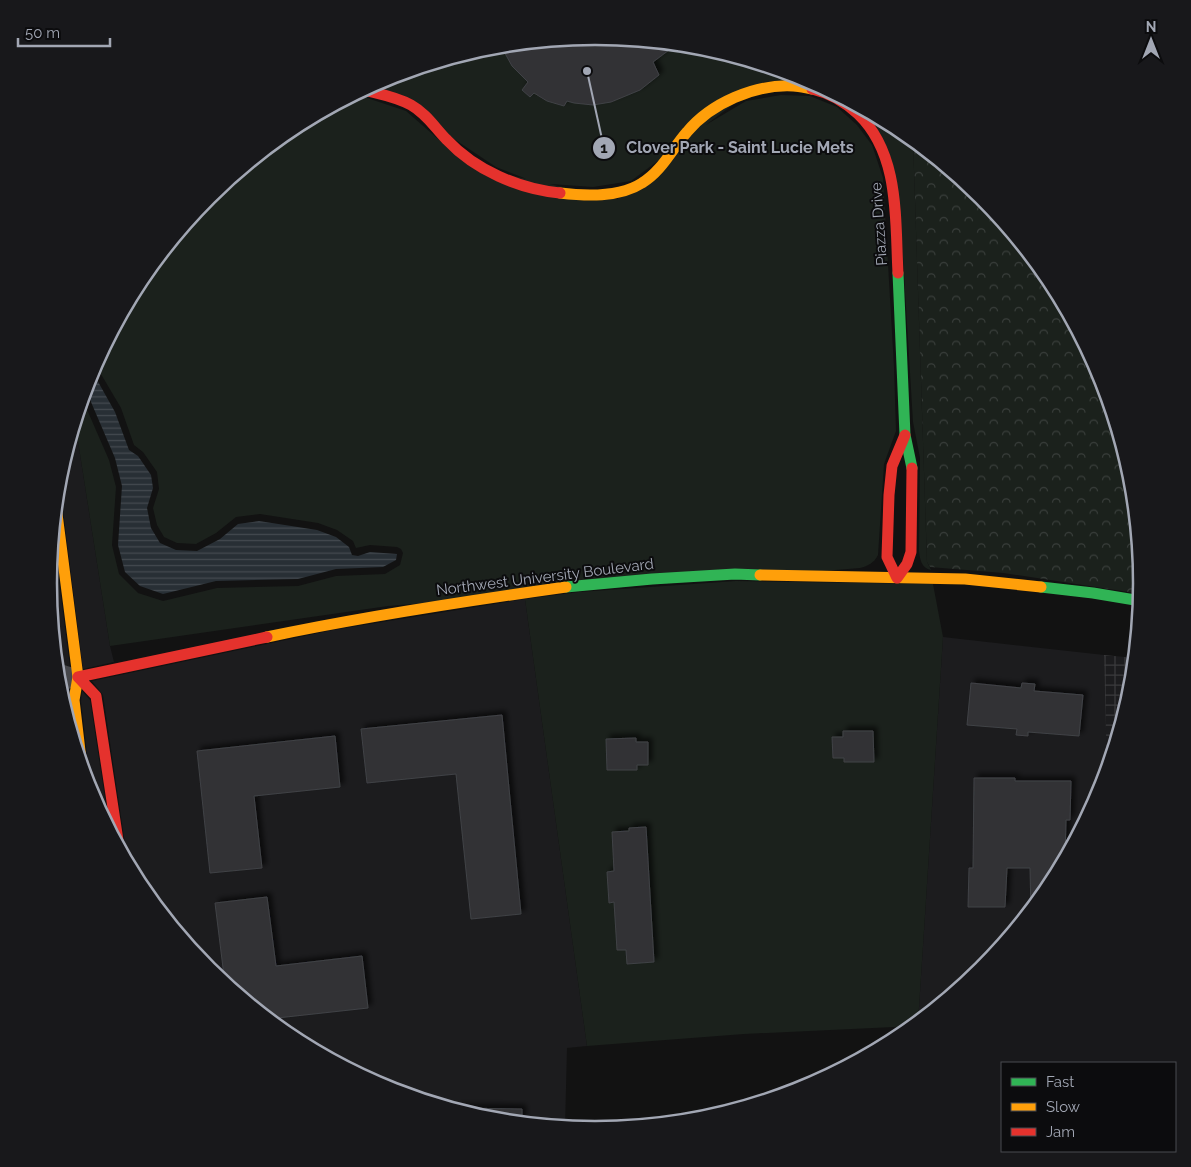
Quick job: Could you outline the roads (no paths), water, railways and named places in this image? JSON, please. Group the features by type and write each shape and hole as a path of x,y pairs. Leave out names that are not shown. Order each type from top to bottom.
{"street":[{"name":"Piazza Drive","path":"374,93 417,108 453,146 493,173 528,188 567,194 607,193 638,186 658,170 693,123 720,104 742,94 772,88 806,88"},
{"name":"Piazza Drive","path":"859,114 876,136 884,152 892,178 901,331 904,435 913,475 911,552 907,564 897,578 887,557 889,495 892,466 904,435"},
{"path":"60,534 78,677 74,700 78,731"},
{"name":"Northwest University Boulevard","path":"78,677 332,623 448,603 570,586 652,579 735,574 965,579 1093,593 1134,600"},
{"path":"65,673 78,677 96,696 116,828"},
{"path":"66,682 78,677"}],"place":[{"name":"Clover Park - Saint Lucie Mets","path":"587,71"}]}
